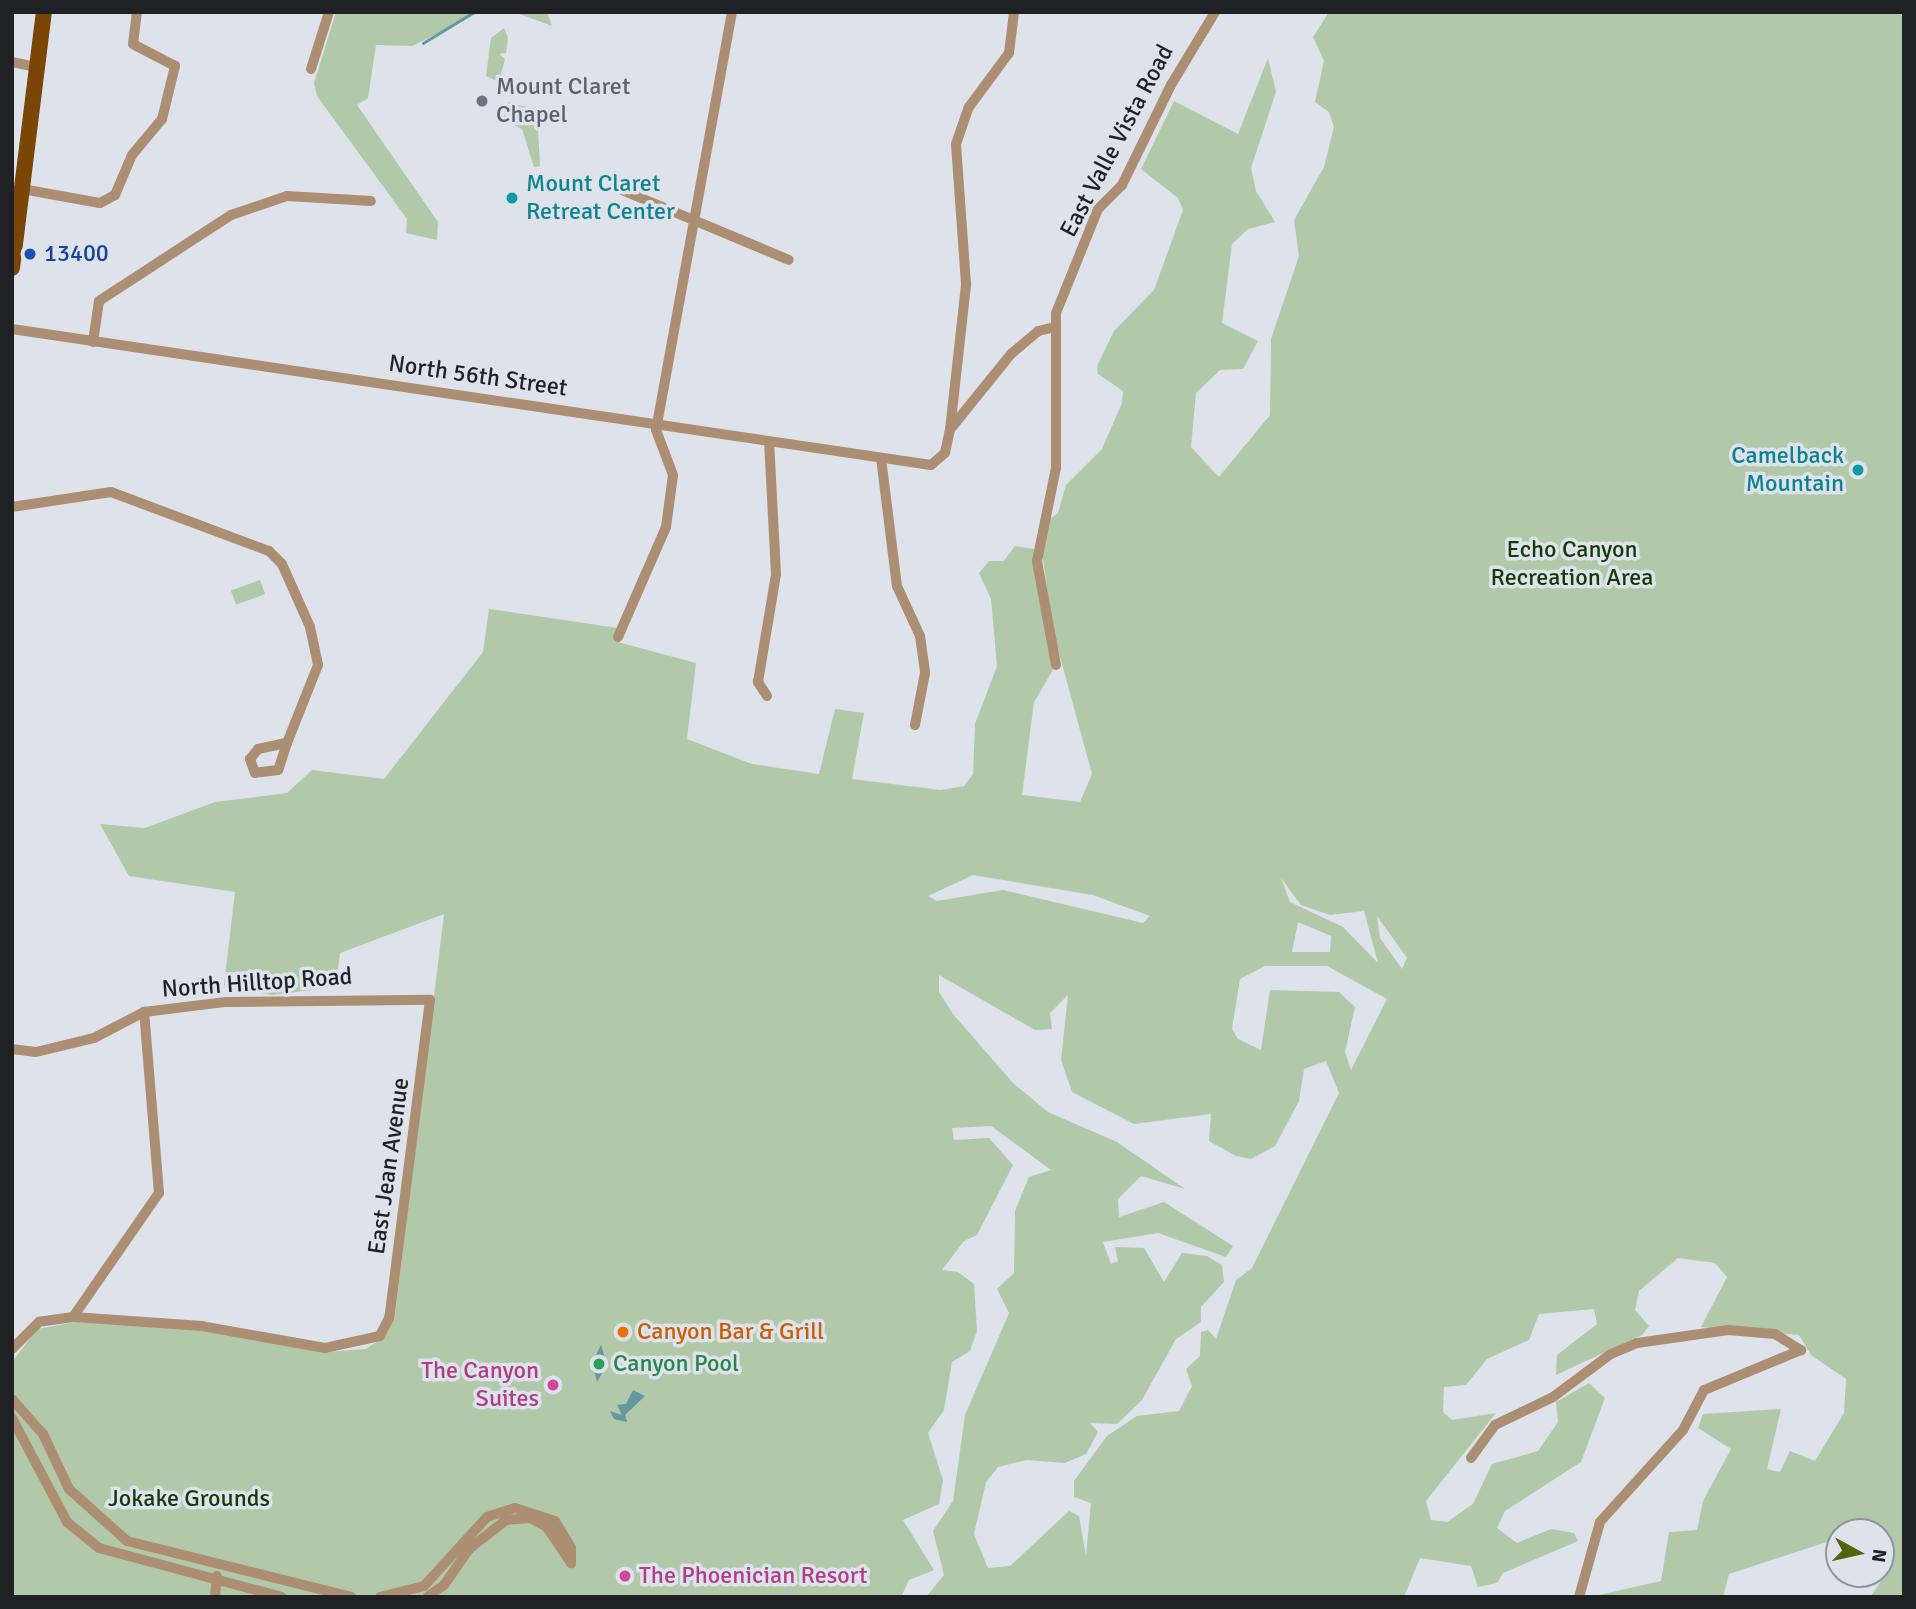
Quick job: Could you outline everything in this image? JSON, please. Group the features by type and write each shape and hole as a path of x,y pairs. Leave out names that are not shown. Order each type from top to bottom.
{"main road":[{"path":"12,268 44,12"}],"street":[{"path":"23,189 100,203 115,195 132,155 162,119 175,66 133,44 137,12"},
{"path":"311,69 329,12"},
{"path":"618,637 666,527 673,475 658,423 732,12"},
{"path":"950,430 966,284 956,144 970,107 1009,52 1014,12"},
{"name":"East Valle Vista Road","path":"1056,665 1037,561 1056,468 1055,327 1098,209 1122,185 1171,85 1215,12"},
{"path":"12,62 36,67"},
{"path":"617,188 789,260"},
{"path":"93,342 99,301 231,215 287,196 370,201"},
{"path":"950,430 1012,354 1038,331 1055,327"},
{"name":"North 56th Street","path":"12,329 881,458 937,463 950,430"},
{"path":"767,696 758,682 776,574 769,441"},
{"path":"881,458 897,586 920,636 925,673 915,725"},
{"path":"12,507 111,492 269,551 282,564 310,627 318,665 287,743"},
{"name":"North Hilltop Road","path":"12,1049 36,1052 94,1038 144,1012 321,998 430,1000"},
{"name":"East Jean Avenue","path":"74,1317 202,1326 290,1346 363,1345 380,1336 389,1318 430,1000"},
{"path":"12,1349 39,1322 74,1317 159,1193 144,1012"},
{"path":"1471,1458 1495,1424 1553,1397 1611,1354 1637,1343 1728,1330 1793,1339 1801,1349 1704,1390 1683,1430 1600,1522 1579,1597"},
{"path":"12,1399 43,1434 69,1489 105,1526 149,1551 351,1597"},
{"path":"12,1418 67,1522 99,1548 282,1597"},
{"path":"380,1597 424,1586 464,1539 501,1510 541,1512 555,1521 571,1548 571,1563 546,1526 530,1518 506,1520 470,1549 444,1585 428,1597"},
{"path":"215,1597 219,1569"}],"green space":[{"path":"336,12 480,12 412,46 376,45 368,98 357,105 438,222 437,240 406,233 407,219 317,96 314,83"},
{"path":"491,12 547,12 552,26 517,13"},
{"path":"1329,12 1904,12 1904,1597 1870,1597 1876,1588 1895,1588 1895,1518 1825,1518 1825,1543 1729,1574 1723,1597 1590,1597 1661,1581 1669,1532 1697,1530 1703,1501 1731,1449 1698,1428 1703,1414 1781,1409 1767,1469 1780,1472 1790,1451 1815,1461 1844,1413 1846,1379 1811,1355 1799,1335 1701,1327 1727,1277 1715,1263 1678,1258 1639,1291 1635,1310 1649,1326 1642,1335 1556,1375 1557,1355 1597,1324 1594,1309 1539,1314 1529,1340 1487,1359 1466,1385 1444,1387 1443,1412 1452,1420 1496,1413 1426,1501 1431,1520 1447,1522 1473,1504 1492,1464 1538,1451 1558,1422 1556,1402 1589,1383 1605,1398 1581,1462 1505,1511 1497,1528 1517,1543 1551,1529 1574,1533 1578,1541 1503,1573 1497,1583 1478,1587 1471,1566 1420,1558 1404,1597 926,1597 944,1575 933,1531 953,1501 965,1415 1009,1313 997,1289 1014,1273 1015,1211 1029,1177 1051,1170 991,1126 952,1128 954,1140 989,1138 1013,1165 977,1235 964,1241 942,1270 958,1272 974,1284 977,1331 970,1351 952,1362 944,1410 928,1433 943,1480 939,1504 903,1520 934,1570 909,1580 901,1597 12,1597 12,1362 37,1329 75,1322 192,1329 325,1352 365,1349 382,1339 395,1314 444,914 340,953 336,987 272,995 241,990 224,985 235,892 129,876 100,824 145,828 215,802 287,793 312,770 384,779 483,652 489,609 618,628 614,641 696,663 687,739 752,764 819,774 835,709 864,713 852,779 941,790 964,786 973,774 975,724 997,666 991,599 979,573 989,561 1004,561 1015,546 1034,549 1053,670 1034,702 1022,795 1080,802 1092,774 1053,631 1042,552 1046,522 1058,513 1066,485 1102,449 1122,403 1123,391 1098,374 1097,366 1114,331 1154,290 1183,210 1178,198 1141,169 1174,101 1238,134 1268,58 1276,92 1251,168 1256,191 1275,222 1248,229 1232,244 1222,323 1258,341 1243,369 1220,370 1196,393 1191,447 1219,477 1270,415 1271,339 1299,256 1294,220 1324,167 1334,127 1329,112 1315,102 1324,61 1313,37","holes":["973,875 1093,895 1150,916 1143,923 1003,890 937,901 928,896","1281,878 1301,905 1330,915 1364,911 1378,963 1343,927 1290,902","1377,916 1407,958 1402,969 1380,938","1298,922 1331,936 1330,952 1292,952","1265,966 1327,966 1387,999 1351,1070 1345,1052 1355,1007 1339,992 1270,990 1261,1050 1238,1039 1232,1029 1240,979","939,975 1035,1030 1052,1029 1050,1013 1068,995 1061,1060 1072,1092 1134,1124 1211,1114 1209,1141 1236,1156 1251,1159 1275,1146 1299,1101 1304,1069 1326,1061 1339,1093 1252,1268 1236,1280 1216,1339 1208,1330 1201,1332 1200,1356 1186,1369 1192,1386 1179,1411 1137,1416 1107,1436 1074,1481 1074,1497 1091,1503 1086,1556 1079,1516 1069,1511 1010,1566 988,1568 974,1534 986,1482 998,1467 1026,1460 1065,1463 1086,1454 1098,1432 1090,1423 1117,1424 1142,1400 1176,1339 1201,1322 1201,1307 1224,1282 1222,1265 1207,1256 1182,1253 1164,1282 1144,1248 1115,1247 1118,1261 1111,1264 1103,1242 1158,1233 1226,1257 1233,1246 1164,1202 1119,1217 1118,1199 1141,1176 1185,1189 1117,1142 1048,1112 1013,1083 953,1014 939,992"]},
{"path":"504,28 508,38 506,53 499,54 505,59 499,82 486,76 491,38"},
{"path":"508,102 537,110 540,166 534,167 522,129 500,118"},
{"path":"260,580 265,594 236,605 231,591"}],"water":[{"name":"Canyon Pool","path":"601,1345 607,1365 597,1382 592,1363"},
{"path":"633,1390 645,1396 625,1415 627,1422 614,1419 610,1411 622,1415 617,1405 626,1404"}],"waterway":[{"path":"423,43 474,12"}],"place":[{"name":"Mount Claret Chapel","path":"482,101"},
{"name":"Mount Claret Retreat Center","path":"512,198"},
{"name":"13400","path":"30,254"},
{"name":"Camelback Mountain","path":"1858,470"},
{"name":"Canyon Bar & Grill","path":"623,1332"},
{"name":"Canyon Pool","path":"599,1364"},
{"name":"The Canyon Suites","path":"553,1385"},
{"name":"The Phoenician Resort","path":"625,1576"}],"park label":[{"name":"Echo Canyon Recreation Area","path":"1572,564"},
{"name":"Jokake Grounds","path":"189,1499"}]}
